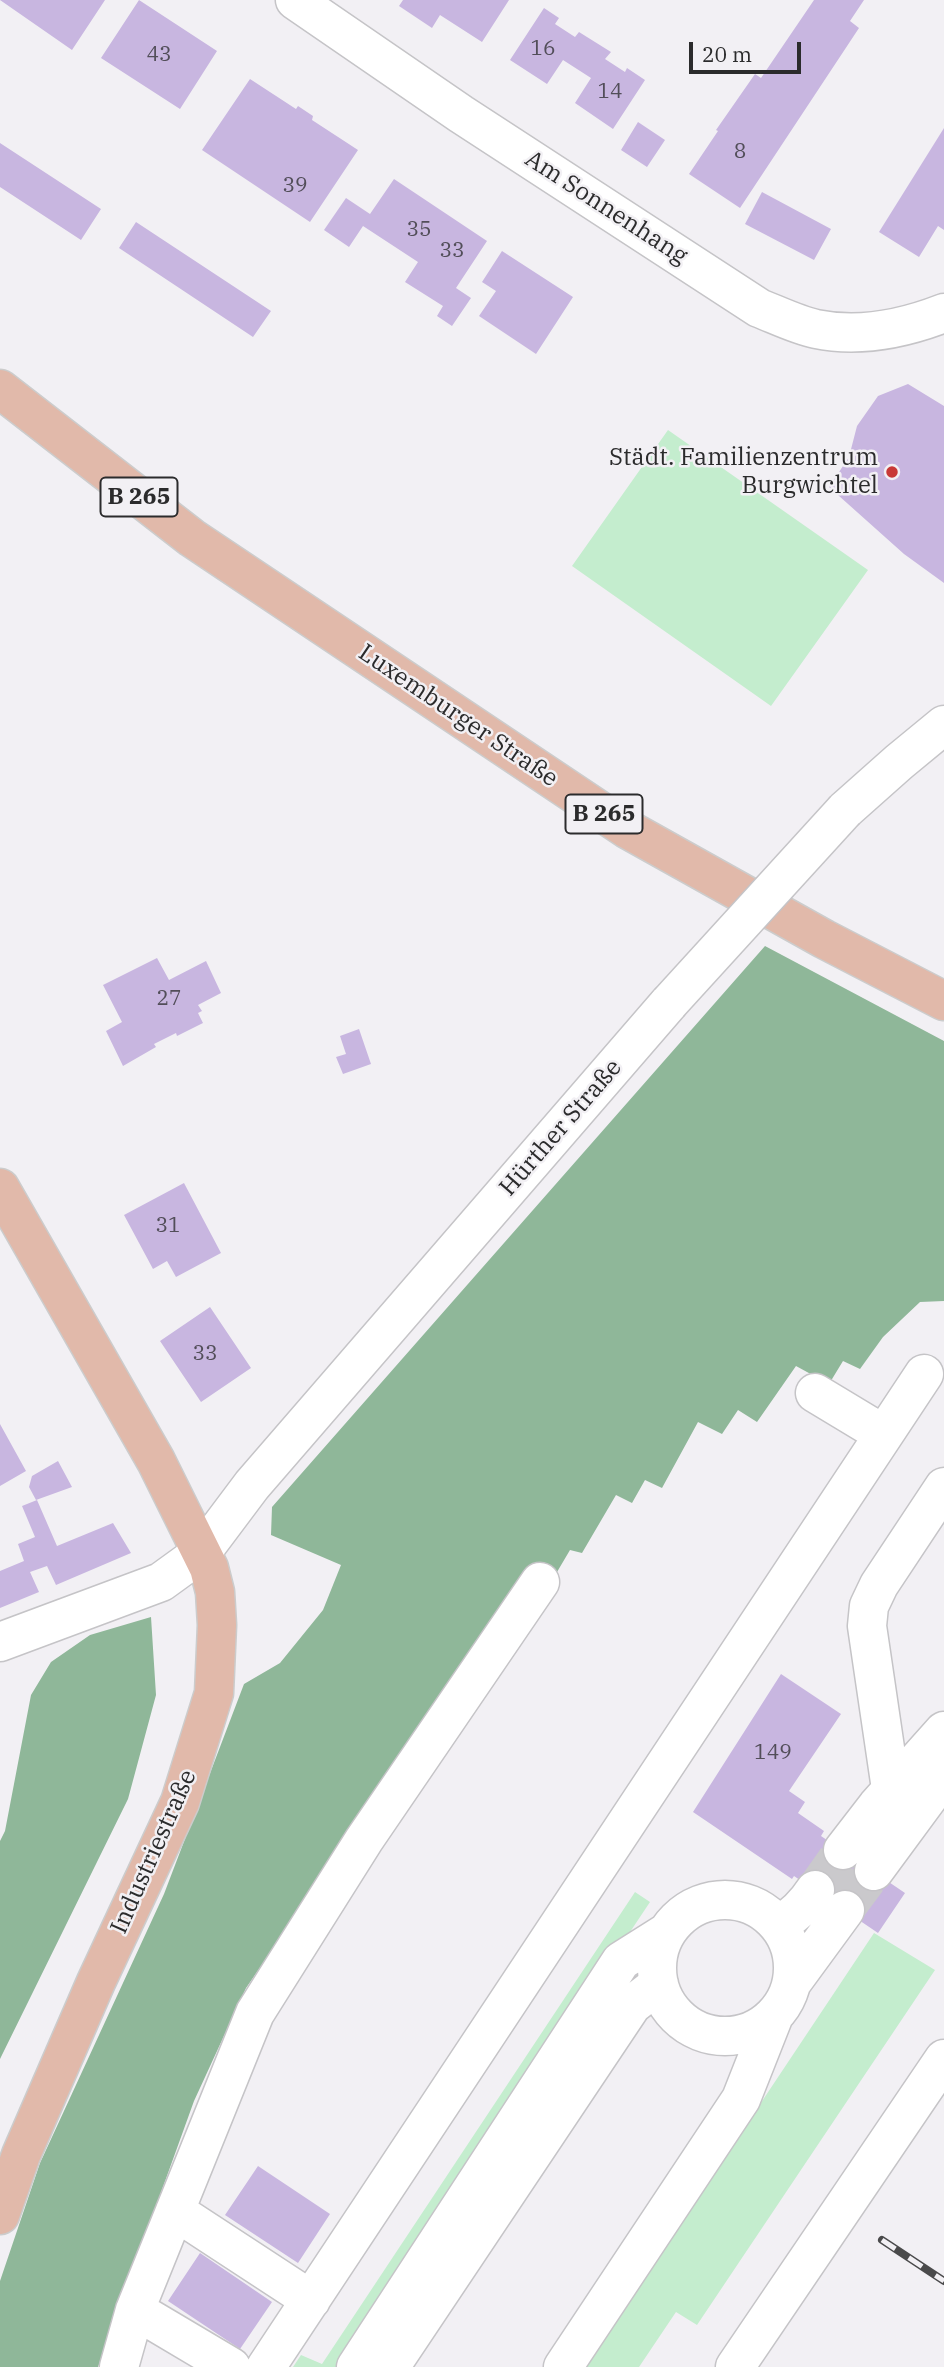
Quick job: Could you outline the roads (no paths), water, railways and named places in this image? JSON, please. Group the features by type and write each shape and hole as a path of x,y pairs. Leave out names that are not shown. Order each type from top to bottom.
{"main road":[{"name":"Luxemburger Straße","path":"0,389 192,538 627,829 824,939 944,1001"},
{"name":"Industriestraße","path":"0,1188 156,1461 209,1568 215,1592 217,1625 214,1693 180,1802 96,1982 21,2155 0,2215"}],"street":[{"name":"Am Sonnenhang","path":"295,0 461,114 759,308 815,329 873,333 944,313"},
{"name":"Hürther Straße","path":"0,1642 161,1582 201,1553 252,1485 669,1003 845,810 944,725"},
{"path":"266,2367 924,1374"},
{"path":"815,1393 883,1434"},
{"path":"891,1789 867,1626 869,1606 879,1586 944,1487"},
{"path":"119,2367 135,2310 255,2013 364,1840 540,1582"},
{"path":"944,1731 891,1789 859,1861 944,1776"},
{"path":"356,2367 621,1961 667,1932 681,1916 700,1904 721,1899 742,1901 762,1910 779,1925 789,1941 794,1961 793,1981"},
{"path":"563,2367 741,2099 773,2018 786,2001 830,1900 799,1910 779,1925"},
{"path":"667,1932 658,1952 659,1984 662,1996 674,2014 691,2028 712,2036 734,2036 755,2030 773,2018"},
{"path":"390,2367 632,2005 659,1984"},
{"path":"735,2367 944,2059"},
{"path":"175,2211 311,2300"},
{"path":"135,2310 231,2367"}],"tunnel":[{"path":"815,1890 843,1850"},
{"path":"845,1910 874,1871"}],"railway":[{"path":"882,2240 944,2281"}],"place":[{"name":"Städt. Familienzentrum Burgwichtel","path":"892,472"}]}
